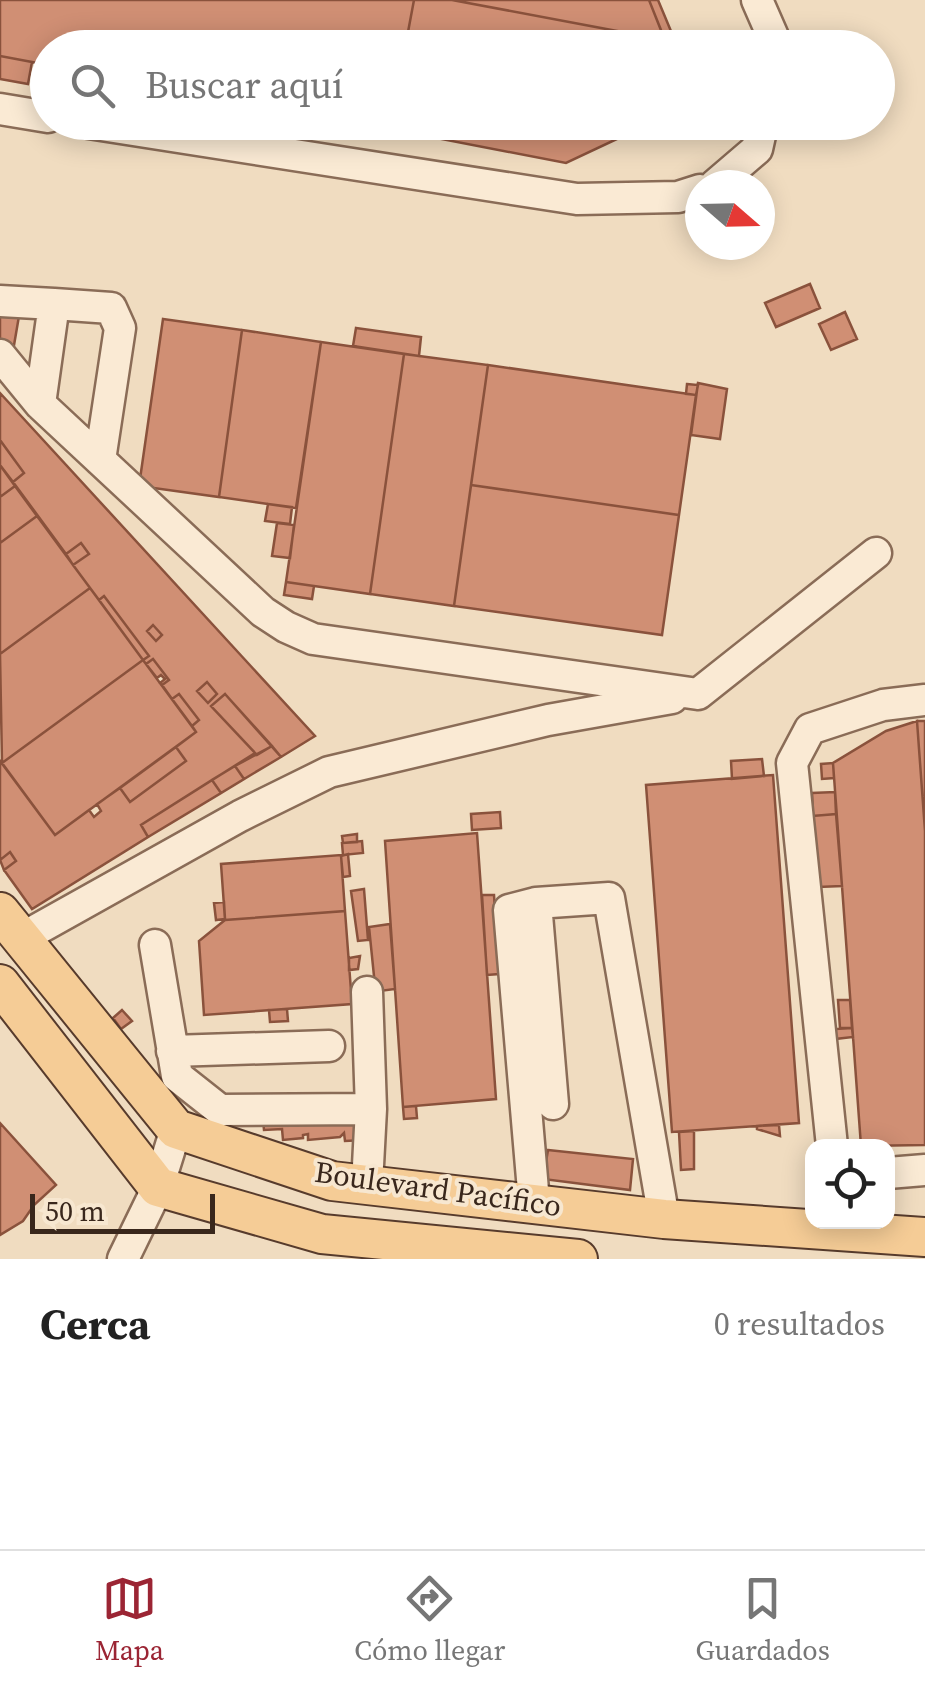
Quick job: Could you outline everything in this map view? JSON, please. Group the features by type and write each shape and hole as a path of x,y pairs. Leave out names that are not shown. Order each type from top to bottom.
{"main road":[{"path":"10,925 176,1129"},
{"path":"0,984 158,1187"},
{"name":"Boulevard Pacífico","path":"176,1129 332,1181 664,1219 925,1237"},
{"name":"Boulevard Pacífico","path":"158,1187 322,1234 578,1259"}],"street":[{"path":"758,0 770,30"},
{"path":"0,109 30,114"},
{"path":"199,140 577,198 650,199 685,195"},
{"path":"732,170 757,149 759,140"},
{"path":"0,301 112,308 118,317 120,328 100,460"},
{"path":"40,404 54,304"},
{"path":"0,355 40,404 263,612 286,627 313,639 698,694"},
{"path":"10,925 328,772 548,720 698,694 876,553"},
{"path":"831,1139 792,763 810,729 883,705 925,700"},
{"path":"534,1202 509,910 609,898 664,1219"},
{"path":"536,904 553,1104"},
{"path":"155,945 177,1076 220,1110 371,1109"},
{"path":"366,992 371,1109 368,1184"},
{"path":"172,1051 329,1046"},
{"path":"122,1259 158,1187 176,1129"},
{"path":"895,1172 925,1170"}],"building":[{"path":"0,0 414,0 408,30 30,30 30,62 0,56"},
{"path":"414,0 452,0 612,30 408,30"},
{"path":"452,0 649,0 661,30 612,30"},
{"path":"649,0 658,0 670,30 661,30"},
{"path":"0,56 30,62 28,84 0,79"},
{"path":"447,140 615,140 566,163"},
{"path":"810,284 820,308 776,327 765,303"},
{"path":"845,312 857,339 831,350 819,324"},
{"path":"0,313 19,316 13,351 0,342"},
{"path":"163,319 242,330 219,497 139,486"},
{"path":"356,328 421,337 419,356 353,346"},
{"path":"242,330 321,342 296,508 219,497"},
{"path":"321,342 404,354 370,594 286,582"},
{"path":"404,354 488,365 454,606 370,594"},
{"path":"488,365 696,395 679,515 471,485"},
{"path":"698,383 727,389 720,439 691,435"},
{"path":"687,384 698,385 696,395 686,394"},
{"path":"0,393 315,736 281,757 225,694 211,706 255,753 141,825 148,837 32,909 4,870 16,861 10,852 0,860 0,761 55,835 89,810 94,817 101,811 97,804 120,788 130,802 186,761 176,747 196,732 192,726 199,720 179,694 172,699 162,685 169,680 153,659 146,664 143,660 149,656 104,596 99,600 73,565 89,554 81,543 66,554 13,482 24,473 0,440","holes":["153,625 162,635 156,641 147,631","207,682 217,694 208,703 197,691"]},
{"path":"0,440 24,473 13,482 0,465"},
{"path":"0,465 15,486 0,497"},
{"path":"471,485 679,515 662,635 454,606"},
{"path":"15,486 37,516 0,543 0,497"},
{"path":"268,504 292,507 290,524 265,521"},
{"path":"37,516 90,588 0,654 0,543"},
{"path":"277,523 294,525 290,558 272,556"},
{"path":"81,543 89,554 73,565 66,554"},
{"path":"286,582 314,586 312,599 284,595"},
{"path":"90,588 143,660 2,763 0,654"},
{"path":"104,596 149,656 143,660 99,600"},
{"path":"153,625 162,635 156,641 147,631"},
{"path":"153,659 169,680 162,685 165,679 161,675 157,678 146,664"},
{"path":"143,660 196,732 55,835 2,763"},
{"path":"207,682 217,694 208,703 197,691"},
{"path":"179,694 199,720 192,726 172,699"},
{"path":"225,694 272,746 257,755 211,706"},
{"path":"917,721 925,831 925,1145 895,1145 895,1139 860,1139 833,763 886,731"},
{"path":"917,721 925,721 925,831"},
{"path":"272,746 281,757 244,779 235,766"},
{"path":"176,747 186,761 130,802 120,788"},
{"path":"762,759 764,776 732,779 731,761"},
{"path":"833,763 834,778 822,779 821,764"},
{"path":"235,766 244,779 221,793 212,780"},
{"path":"773,775 799,1123 672,1132 646,785"},
{"path":"212,780 221,793 148,837 141,825"},
{"path":"835,792 836,814 813,816 812,793"},
{"path":"500,812 501,828 472,830 471,814"},
{"path":"836,814 842,886 818,887 813,816"},
{"path":"477,833 496,1099 403,1107 385,841"},
{"path":"357,834 357,842 343,843 342,836"},
{"path":"362,841 363,853 343,855 342,843"},
{"path":"10,852 16,861 4,870 0,860"},
{"path":"348,854 350,876 343,877 341,856"},
{"path":"341,855 345,911 225,920 221,864"},
{"path":"364,889 368,940 358,941 351,891"},
{"path":"482,895 494,895 499,974 487,975"},
{"path":"224,902 225,919 216,920 214,903"},
{"path":"345,911 352,1004 204,1015 199,941 225,920"},
{"path":"390,924 395,989 380,991 375,986 369,927"},
{"path":"360,956 358,969 349,970 349,958"},
{"path":"838,1000 850,1000 852,1028 840,1028"},
{"path":"287,1009 288,1021 270,1022 269,1010"},
{"path":"122,1010 132,1021 121,1029 113,1018"},
{"path":"852,1028 853,1037 835,1039 835,1029"},
{"path":"416,1106 417,1118 404,1119 403,1107"},
{"path":"363,1113 365,1140 345,1141 344,1133 340,1137 308,1140 308,1134 283,1140 282,1129 264,1130 263,1120"},
{"path":"0,1123 56,1185 23,1221 0,1235"},
{"path":"779,1125 780,1136 757,1129 757,1126"},
{"path":"694,1131 694,1169 681,1170 679,1132"},
{"path":"548,1150 633,1159 630,1190 543,1179"}]}
